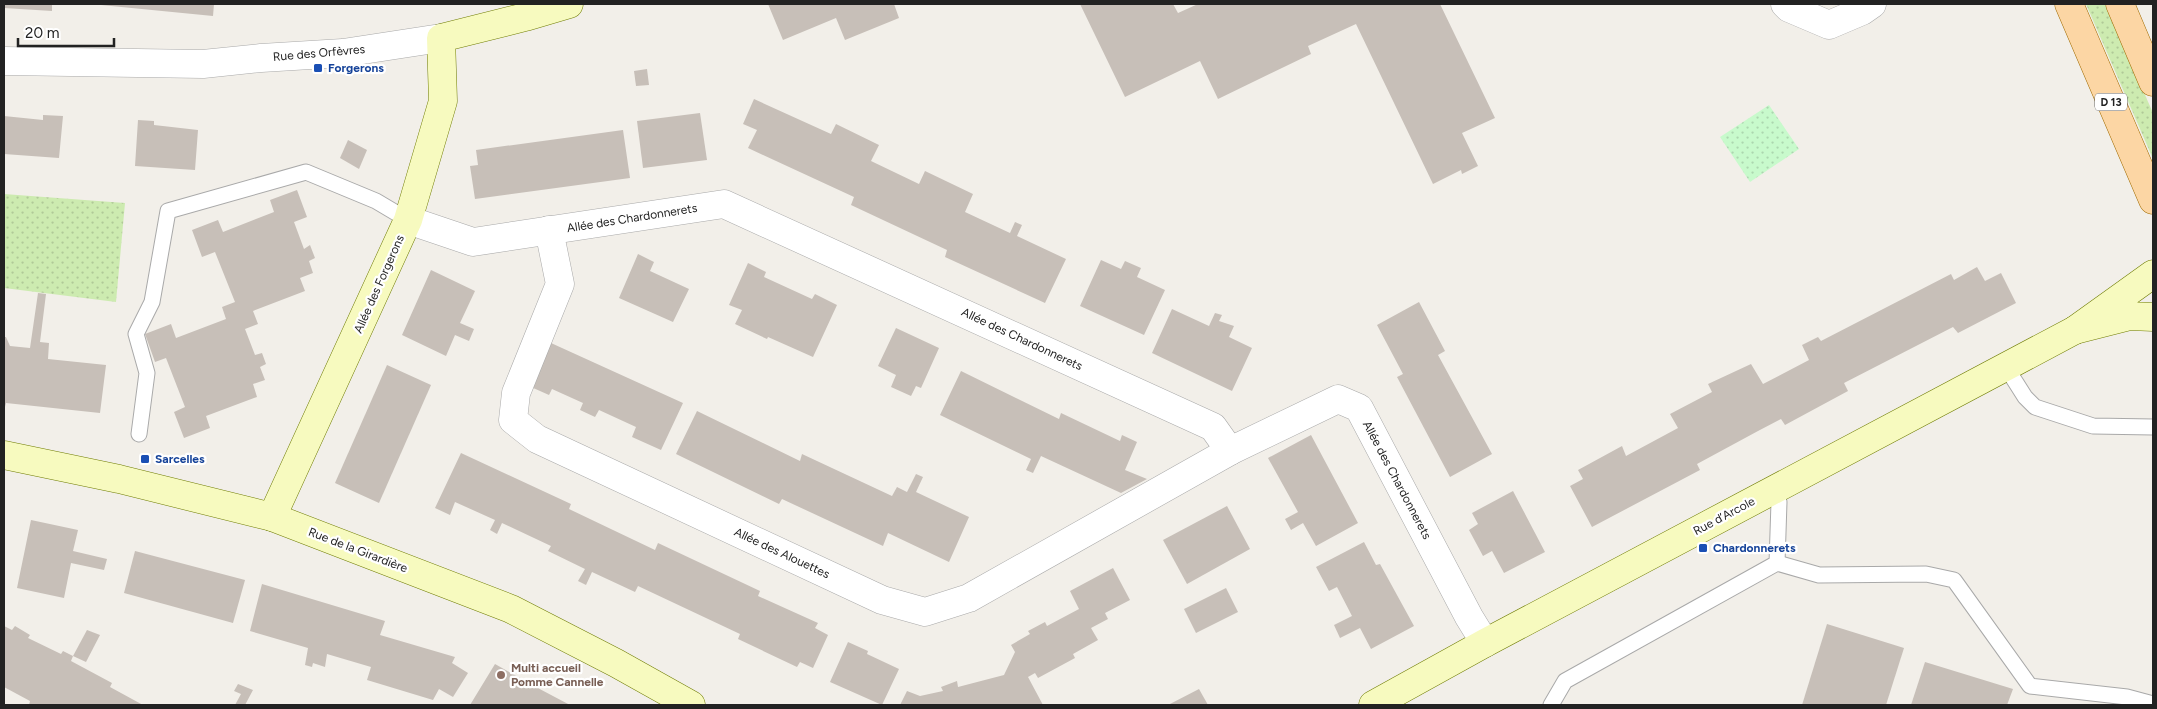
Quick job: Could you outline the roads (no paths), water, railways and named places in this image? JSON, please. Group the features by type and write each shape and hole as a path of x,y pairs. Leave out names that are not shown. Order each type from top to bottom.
{"main road":[{"name":"D 13","path":"2069,4 2153,200"},
{"path":"2120,4 2153,82"}],"street":[{"name":"Rue des Orfèvres","path":"4,61 203,64 260,58 343,53 441,38 569,4"},
{"path":"1785,4 1789,8 1829,25 1862,11 1872,4"},
{"name":"Allée des Forgerons","path":"272,517 408,220 443,101 441,38"},
{"name":"Allée des Chardonnerets","path":"408,220 473,242 724,204 1213,427 1230,451 1338,399 1359,408 1469,617 1485,643"},
{"name":"Allée des Alouettes","path":"549,230 560,284 516,393 513,420 537,439 882,600 925,612 969,598 1230,451"},
{"name":"Rue d’Arcole","path":"1373,705 1485,643 2075,330 2153,274"},
{"name":"Rue d’Arcole","path":"2075,330 2130,316 2153,317"},
{"name":"Rue de la Girardière","path":"4,455 119,479 272,517 510,610 616,663 691,705"}],"lane":[{"path":"139,434 147,373 136,334 152,302 168,211 306,172 376,201 408,220"},
{"path":"2006,368 2035,407 2093,426 2153,427"},
{"path":"1774,489 1779,502 1776,563"},
{"path":"1551,705 1565,681 1776,563 1819,575 1926,574 1954,580 2030,686 2128,698 2153,704"}],"place":[{"name":"Forgerons","path":"318,68"},
{"name":"Sarcelles","path":"145,459"},
{"name":"Chardonnerets","path":"1703,548"},
{"name":"Multi accueil Pomme Cannelle","path":"501,675"}]}
